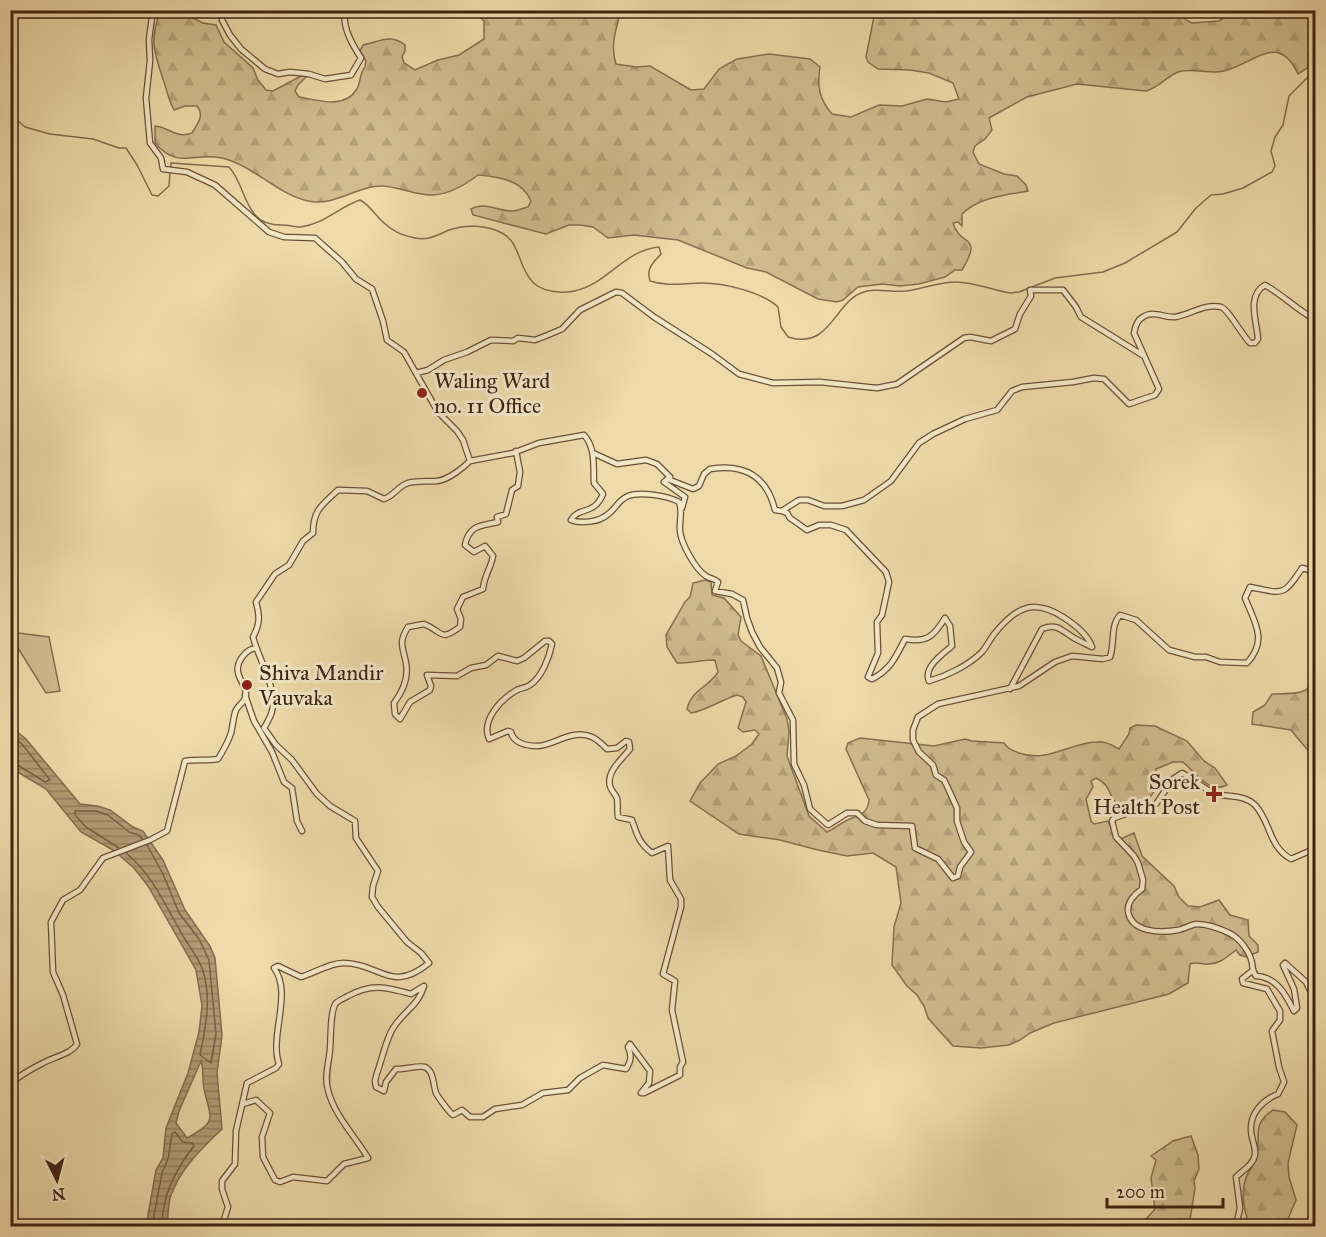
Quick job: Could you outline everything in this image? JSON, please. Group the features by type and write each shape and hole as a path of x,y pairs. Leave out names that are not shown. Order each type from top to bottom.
{"street":[{"path":"153,10 148,39 150,61 146,98 150,143 161,158 163,169 187,172 215,185 268,232 284,237 315,238 342,262 356,279 372,289 387,340 405,352 438,412 463,440 470,460"},
{"path":"223,10 222,20 230,35 241,49 265,69 278,74 290,72 309,74 325,79 351,75 360,62 361,58 346,27 345,10"},
{"path":"782,511 799,500 808,500 824,506 842,506 864,500 891,482 920,443 965,418 997,410 1012,391 1022,387 1094,378 1104,379 1129,404 1155,395 1159,389 1134,333 1142,317 1155,313 1172,317 1184,315 1196,309 1221,307 1229,312 1242,336 1250,343 1255,343 1258,339 1254,312 1255,295 1259,288 1265,285 1316,320"},
{"path":"416,372 428,370 444,360 467,352 490,340 513,341 518,338 535,340 548,335 562,328 580,310 616,292 622,293 739,374 773,383 820,381 877,388 897,384 963,338 991,341 1016,329 1020,314 1031,296 1030,290 1039,289 1063,290 1081,317 1144,356"},
{"path":"222,1227 228,1207 222,1181 235,1164 236,1131 247,1083 276,1068 279,1064 275,1053 281,1017 280,990 278,974 274,968 278,966 301,977 342,962 359,964 376,972 396,977 416,974 429,963 407,942 372,897 378,871 356,838 355,821 330,806 317,794 264,728 273,709 265,666 253,637 260,624 256,602 275,574 289,565 303,541 313,533 313,520 319,507 338,490 367,491 384,499 390,497 399,487 409,483 439,481 460,470 470,460 516,451 539,443 584,435 589,440 593,453 594,483 603,494 599,504 576,514 570,520 576,522 599,519 608,515 619,501 630,495 666,497 679,502 682,508"},
{"path":"243,1104 256,1100 270,1113 262,1137 264,1158 275,1180 280,1182 293,1177 327,1181 344,1164 368,1158 337,1111 328,1091 326,1072 336,1003 351,994 374,986 411,994 424,986 413,1008 394,1025 377,1073 376,1087 384,1090 386,1082 396,1069 425,1067 430,1071 436,1094 453,1115 462,1110 470,1117 483,1117 495,1109 522,1105 543,1093 568,1090 580,1078 603,1065 626,1069 630,1063 631,1054 628,1047 630,1044 650,1071 649,1083 641,1093 670,1082 680,1075 683,1062 672,1010 675,981 663,974 681,907 681,899 670,880 668,846 652,853 640,843 632,820 618,818 617,815 617,799 609,779 612,770 630,749 629,742 626,741 617,748 607,749 591,736 572,735 539,747 516,742 512,739 511,732 508,731 489,739 488,726 493,712 505,698 530,685 538,676 552,644 546,641 517,661 498,656 486,665 471,668 457,676 427,675 430,690 410,702 400,719 396,714 394,703 403,690 406,679 406,665 401,644 408,627 424,624 448,636 460,627 461,619 457,609 463,597 483,589 484,579 492,565 493,556 485,546 474,552 467,548 465,540 475,527 498,522 497,517 506,514 512,490 519,486 520,472 516,451"},
{"path":"593,453 617,464 646,460 657,465 670,477 670,480 693,489 699,486 704,474 710,469 748,473 759,479 770,492 775,510 787,513 790,518 807,530 819,525 831,525 846,530 886,573 889,582 882,615 877,622 878,653 868,677 872,679 883,673 892,663 905,639 917,642 928,639 945,618 950,626 952,646 929,669 927,677 929,681 972,659 981,652 1008,620 1028,607 1045,607 1066,619 1090,642 1092,647 1059,627 1050,626 1042,629 1010,689"},
{"path":"670,477 664,482 686,497 682,508 680,534 687,552 701,572 718,582 715,591 732,594 743,600 752,633 777,668 781,682 779,693 793,720 794,764 804,785 810,809 828,825 847,813 857,813 865,821 877,825 912,826 915,848 938,859 953,878 958,876 960,867 970,852 957,821 954,799 944,780 936,775 933,765 919,752 913,740 913,730 918,717 938,704 1019,686 1055,662 1072,656 1103,660 1110,657 1114,646 1115,621 1120,615 1136,620 1169,650 1220,662 1247,663 1253,656 1259,640 1256,622 1245,598 1250,587 1272,592 1287,589 1302,568 1307,568 1316,576"},
{"path":"256,648 251,648 243,655 238,672 254,721 272,752 284,782 292,788 297,821 302,831"},
{"path":"10,1084 19,1076 74,1049 77,1044 63,994 53,972 51,922 63,900 80,890 103,858 167,831 185,761 196,759 202,762 218,759 231,733 237,708 243,703 245,695"},
{"path":"1316,853 1312,850 1291,860 1270,838 1261,813 1253,803 1230,795 1214,793 1182,773 1173,779 1155,804 1114,818 1112,821 1116,837 1134,856 1143,880 1142,889 1134,895 1128,906 1129,916 1140,928 1153,931 1181,930 1195,924 1217,928 1234,936 1249,954 1252,971 1256,976 1267,977 1274,981 1294,1011 1297,1008 1294,989 1283,965 1286,963 1306,982 1310,990 1316,990"},
{"path":"1236,1227 1240,1208 1236,1177 1251,1163 1255,1153 1251,1129 1256,1109 1278,1094 1284,1082 1272,1030 1280,1020 1280,1011 1268,989 1243,983 1242,979 1252,971"}],"green space":[{"path":"1185,10 1182,16 1192,23 1219,21 1235,11 1315,11 1315,63 1298,74 1290,61 1282,54 1274,52 1224,71 1178,72 1146,91 1077,84 1027,97 989,118 992,130 975,146 973,152 979,164 1004,174 1017,176 1026,185 1028,191 984,200 962,214 962,226 958,222 953,223 960,236 971,245 971,251 962,270 955,270 945,277 919,284 900,286 882,284 858,287 843,300 837,302 818,299 766,272 747,268 678,240 634,235 608,238 593,227 581,225 569,225 546,234 473,215 471,209 482,206 514,211 528,207 531,201 522,188 501,178 478,175 457,188 433,195 383,186 364,189 327,201 308,201 286,192 234,162 212,157 179,158 163,151 155,143 155,126 181,135 192,133 200,117 197,106 185,106 174,110 170,102 154,45 160,11 167,11 172,16 191,17 203,23 216,25 224,42 253,68 258,80 266,90 273,91 301,76 307,76 295,91 299,97 338,102 345,100 357,89 366,61 360,51 363,45 384,39 400,41 405,45 402,57 404,63 415,70 438,60 459,55 484,39 484,21 472,11 621,11 614,44 616,64 636,67 650,66 691,90 704,89 719,69 737,59 769,54 810,59 820,67 820,92 824,103 832,114 851,117 879,105 902,106 927,99 946,102 959,99 953,83 929,73 878,69 868,62 866,57 875,11"},
{"path":"705,580 711,582 712,595 724,598 741,617 738,635 741,641 761,656 787,719 789,731 787,756 809,816 827,832 863,813 867,808 869,800 846,749 848,743 860,738 934,746 965,739 1004,743 1019,753 1039,756 1097,742 1119,749 1129,734 1130,728 1136,725 1155,726 1187,741 1204,761 1215,768 1227,785 1214,787 1208,785 1183,762 1173,762 1156,769 1156,786 1153,794 1147,800 1133,807 1125,807 1114,801 1108,788 1096,778 1091,781 1093,787 1086,799 1091,821 1094,824 1108,821 1116,841 1134,833 1142,856 1174,886 1179,897 1188,906 1200,907 1219,900 1230,915 1248,920 1249,936 1258,945 1258,952 1246,957 1240,955 1236,950 1217,963 1190,964 1188,983 1169,994 1054,1023 1009,1045 981,1048 953,1046 928,1018 917,995 907,986 892,965 894,927 901,903 896,867 873,853 847,856 780,840 739,834 690,801 700,783 718,764 736,756 752,744 759,734 755,730 743,732 738,728 746,702 743,697 737,695 691,713 687,709 696,693 718,672 715,660 677,663 667,647 666,635 690,597 693,583"},
{"path":"11,632 49,637 60,691 46,693 11,637"},
{"path":"1315,677 1315,759 1291,730 1252,724 1253,712 1265,705 1272,694 1304,691"},
{"path":"1273,1110 1285,1112 1297,1125 1288,1163 1289,1177 1296,1200 1285,1226 1251,1226 1245,1210 1244,1186 1257,1155 1259,1126 1266,1115"},
{"path":"1191,1136 1198,1155 1199,1169 1194,1181 1190,1220 1192,1226 1153,1226 1148,1223 1147,1218 1155,1209 1151,1178 1156,1160 1151,1156 1173,1141"}],"water":[{"path":"11,727 26,739 80,804 110,810 133,827 143,831 163,860 185,910 210,946 215,958 222,1035 217,1073 222,1129 199,1152 179,1178 170,1198 167,1226 146,1226 156,1170 163,1158 166,1128 188,1073 199,1032 202,1006 196,970 148,886 134,868 113,850 81,832 46,789 11,768","holes":["201,1061 203,1086 210,1119 204,1128 187,1138 176,1123"]}],"waterway":[{"path":"171,167 171,163 229,167 256,216 271,224 301,227 309,225 360,200 390,228 419,239 469,226 496,230 510,240 529,278 537,286 550,291 580,290 603,278 634,255 659,247 661,254 650,269 650,281 669,284 711,283 753,293 778,307 781,327 788,337 802,339 822,332 844,306 866,291 906,291 956,282 970,283 1010,293 1019,292 1055,278 1103,272 1125,263 1177,232 1196,208 1211,195 1243,188 1272,172 1275,166 1271,151 1275,137 1283,125 1289,96 1316,69"},
{"path":"10,114 25,127 50,134 93,139 119,148 126,148 152,195 158,196 169,186 170,172"}],"place":[{"name":"Waling Ward no. 11 Office","path":"422,393"},
{"name":"Shiva Mandir Vauvaka","path":"247,685"},
{"name":"Sorek Health Post","path":"1214,794"}]}
